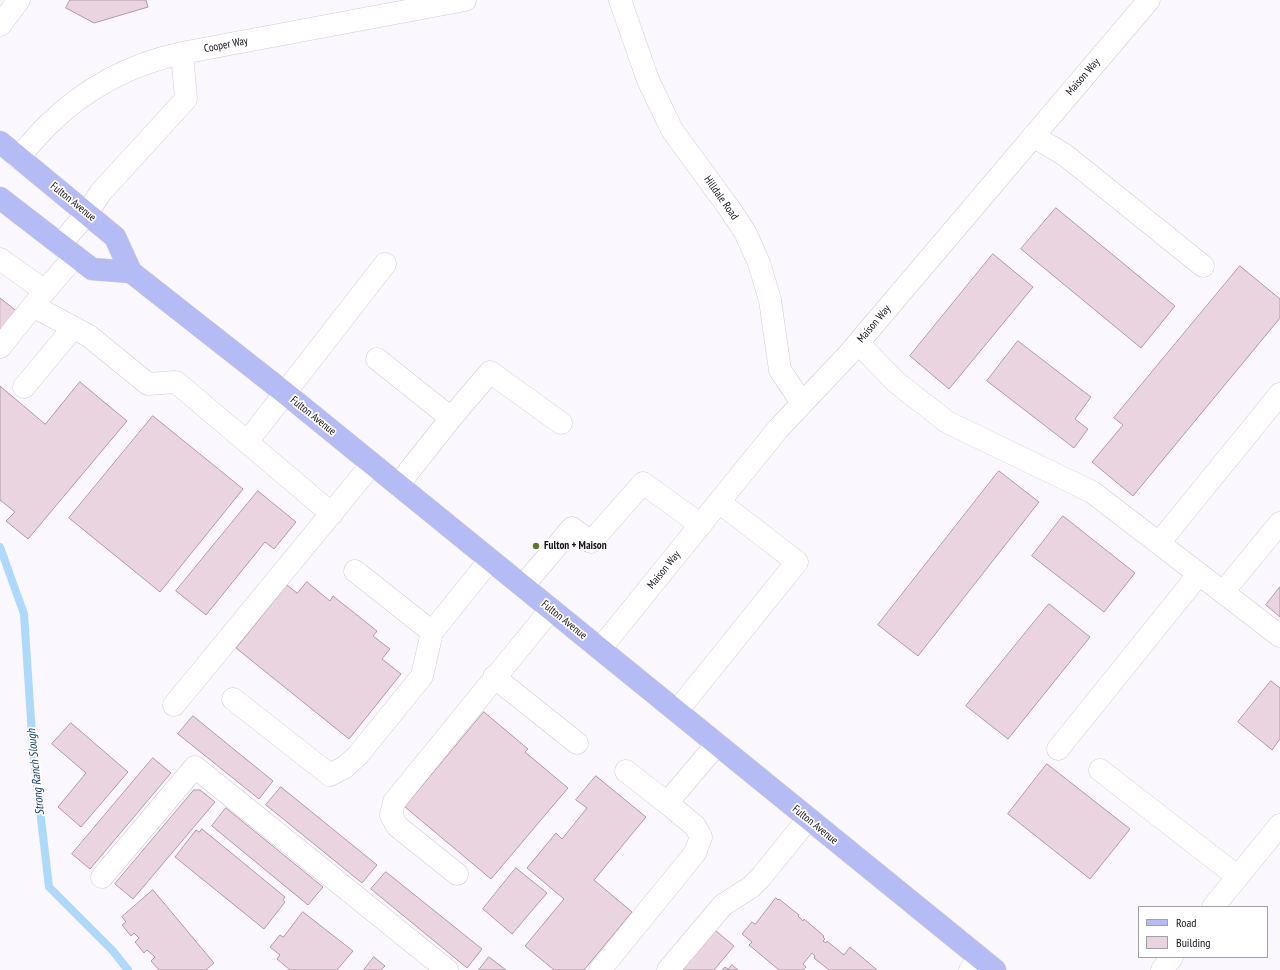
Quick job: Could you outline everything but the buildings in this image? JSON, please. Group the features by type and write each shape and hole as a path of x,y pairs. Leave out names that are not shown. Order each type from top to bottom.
{"main road":[{"name":"Fulton Avenue","path":"0,142 115,237 131,272 285,393 677,711 982,966"},
{"path":"0,198 92,269 131,272"}],"street":[{"path":"0,25 19,0"},
{"name":"Cooper Way","path":"18,158 47,125 78,98 110,79 140,66 182,53 465,0"},
{"name":"Hilldale Road","path":"620,0 648,80 672,130 729,208 744,232 758,263 770,300 780,370 802,403"},
{"name":"Maison Way","path":"600,649 778,429 858,343 1149,0"},
{"path":"0,347 39,299 68,251 87,213 101,192 186,100 182,53"},
{"path":"1033,136 1065,155 1203,266"},
{"path":"0,259 39,299 73,328 89,336 148,384 176,382 332,514"},
{"path":"247,442 385,264"},
{"path":"24,387 73,328"},
{"path":"858,343 896,382 947,422 1092,492 1280,636"},
{"path":"377,359 450,418"},
{"path":"398,485 450,418 490,372 561,423"},
{"path":"1159,543 1280,394"},
{"path":"174,705 372,464"},
{"path":"523,586 572,528 591,542 642,483 701,524"},
{"path":"677,711 797,562 719,502"},
{"path":"1223,592 1280,523"},
{"path":"233,699 330,775 345,767 358,756 422,676 432,632 490,560"},
{"path":"355,571 432,632"},
{"path":"1058,749 1199,574"},
{"path":"457,874 397,826 391,815 394,802 494,677 551,609"},
{"path":"494,677 577,743"},
{"path":"667,803 717,744"},
{"path":"102,877 195,767 447,970"},
{"path":"1100,770 1238,877"},
{"path":"600,970 695,853 702,837 695,826 626,771"},
{"path":"668,970 723,905 751,887 761,877 808,819"},
{"path":"1214,906 1280,825"},
{"path":"1162,970 1171,958"}],"waterway":[{"name":"Strong Ranch Slough","path":"0,547 24,614 33,750 49,887 113,951 128,970"}],"place":[{"name":"Fulton + Maison","path":"536,546"}]}
